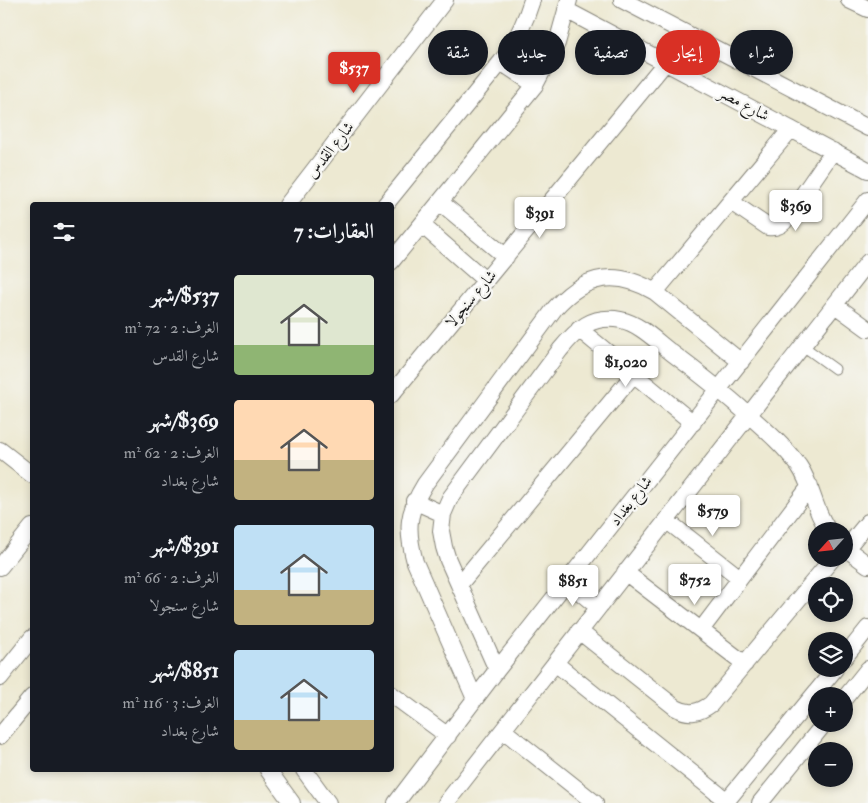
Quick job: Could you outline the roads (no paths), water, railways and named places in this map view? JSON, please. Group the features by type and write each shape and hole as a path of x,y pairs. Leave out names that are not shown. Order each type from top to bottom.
{"street":[{"name":"شارع القدس","path":"289,202 445,0"},
{"path":"521,30 532,0"},
{"path":"622,0 648,6 868,128"},
{"path":"849,0 866,6"},
{"path":"394,258 535,85 557,43 567,5"},
{"name":"شارع مصر","path":"567,5 656,57"},
{"path":"387,202 498,66"},
{"path":"520,75 535,85"},
{"name":"شارع سنجولا","path":"394,391 656,75"},
{"name":"شارع مصر","path":"689,75 868,170"},
{"path":"655,292 791,129"},
{"path":"731,202 768,228 780,226 833,151"},
{"name":"شارع بغداد","path":"396,803 497,670 868,200"},
{"path":"440,202 506,257"},
{"path":"422,225 486,281"},
{"path":"446,803 868,262"},
{"path":"475,699 415,562 409,542 409,521 414,501 431,476 566,296 579,286 595,280 611,278 628,279 655,292 741,362"},
{"path":"835,305 868,329"},
{"path":"497,670 444,547 442,531 443,514 450,498 560,350 586,324 603,319 621,320 638,328 720,389 787,451 800,468 810,486 824,522"},
{"path":"579,329 693,423"},
{"path":"459,585 634,374"},
{"path":"2,456 30,473"},
{"path":"701,630 810,486"},
{"path":"414,501 443,514"},
{"path":"666,520 740,578"},
{"path":"853,539 868,522"},
{"path":"0,567 30,530"},
{"path":"853,554 868,565"},
{"path":"579,631 676,708 684,712 694,713 703,710 711,704 825,568"},
{"path":"625,572 745,664"},
{"path":"568,582 598,607"},
{"path":"853,647 868,628"},
{"path":"0,678 30,640"},
{"path":"555,663 726,802 828,677"},
{"path":"853,688 868,670"},
{"path":"394,696 448,736"},
{"path":"0,736 30,699"},
{"path":"503,730 595,803"},
{"path":"760,803 818,732"},
{"path":"269,772 292,803"},
{"path":"305,772 328,803"}],"lane":[{"path":"803,346 835,370"}]}
